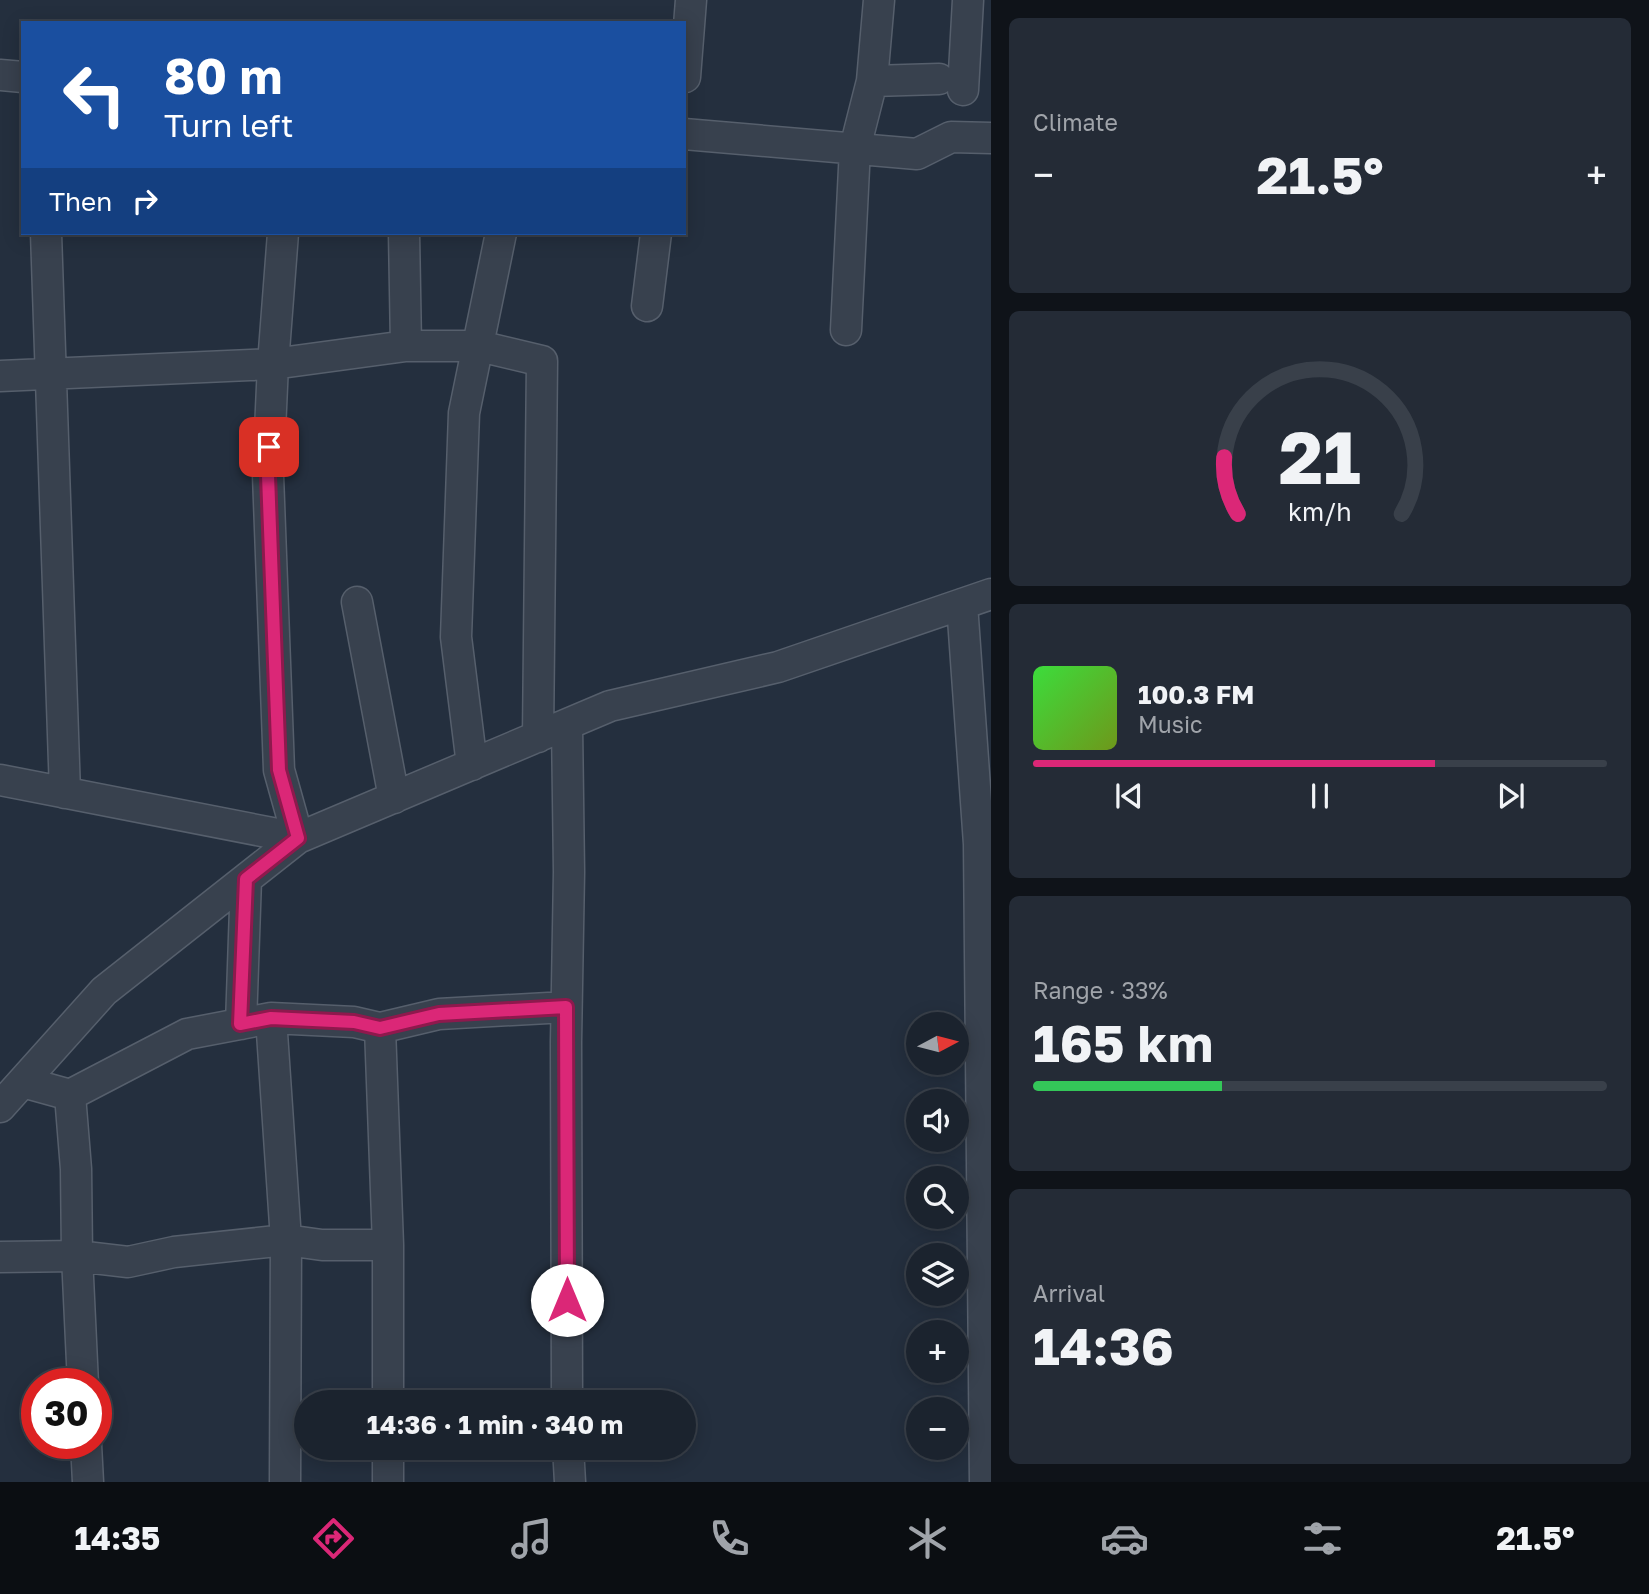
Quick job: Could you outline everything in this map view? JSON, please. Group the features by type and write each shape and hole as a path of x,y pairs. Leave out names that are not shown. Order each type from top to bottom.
{"street":[{"path":"686,64 691,0"},
{"path":"846,330 855,148 872,81 879,0"},
{"path":"872,81 951,85 968,0"},
{"path":"0,75 21,77"},
{"path":"686,134 917,154 951,137 991,138"},
{"path":"46,235 65,793"},
{"path":"283,235 268,475 279,770 298,838"},
{"path":"404,235 406,346"},
{"path":"472,765 456,637 464,413 501,235"},
{"path":"647,306 656,235"},
{"path":"0,376 273,364 406,346 479,346 542,361 538,737"},
{"path":"0,1107 104,991 298,838 610,706 778,667 991,594"},
{"path":"357,602 394,798"},
{"path":"962,604 979,844 985,1482"},
{"path":"567,725 567,1390"},
{"path":"0,780 298,838"},
{"path":"240,1024 246,879"},
{"path":"23,1082 70,1095 187,1034 271,1018 354,1022 380,1028 439,1014 566,1007"},
{"path":"271,1018 286,1241 285,1482"},
{"path":"380,1028 388,1245 388,1390"},
{"path":"70,1095 76,1170 82,1368"},
{"path":"0,1257 77,1256 128,1262 174,1252 286,1241 322,1245 388,1245"},
{"path":"87,1459 88,1482"},
{"path":"388,1460 388,1482"},
{"path":"569,1460 570,1482"}],"route":[{"path":"269,447 279,770 298,838 246,879 240,1024 271,1018 354,1022 380,1028 439,1014 566,1007 567,1300"}]}
